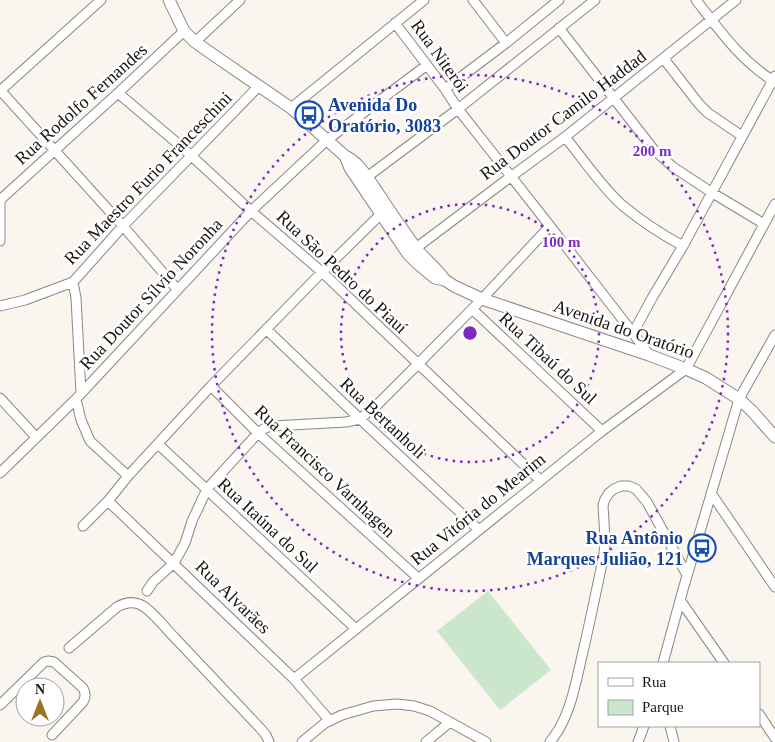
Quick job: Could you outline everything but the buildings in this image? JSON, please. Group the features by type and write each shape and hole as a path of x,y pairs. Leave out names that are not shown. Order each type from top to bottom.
{"main road":[{"name":"Avenida do Oratório","path":"169,0 184,31 195,42 291,108 354,161 367,177 384,211"},
{"name":"Avenida do Oratório","path":"346,156 350,168 384,211 412,251 426,260 440,272 445,280 454,286 482,298 686,369 718,385 739,399 775,437"}],"street":[{"path":"101,0 0,91 123,226 177,289"},
{"path":"195,42 240,0"},
{"path":"291,108 424,0"},
{"path":"473,0 506,43"},
{"path":"445,89 559,0"},
{"path":"367,177 458,109 594,0"},
{"path":"633,333 774,80 751,66 696,0"},
{"name":"Rua Doutor Camilo Haddad","path":"412,251 565,136 736,0"},
{"name":"Rua Niterói","path":"395,23 458,109 512,176 649,355"},
{"path":"559,28 654,150 673,167 764,224"},
{"name":"Rua Rodolfo Fernandes","path":"0,200 184,31"},
{"path":"664,59 708,113 742,136"},
{"name":"Rua Doutor Sílvio Noronha","path":"0,474 78,396 251,211 327,140 426,65"},
{"name":"Rua Maestro Furio Franceschini","path":"0,306 25,300 73,282 123,226 259,86"},
{"name":"Rua São Pedro do Piauí","path":"118,93 322,272 540,480"},
{"path":"565,136 605,188 621,204 656,231 682,246"},
{"path":"0,200 0,240"},
{"path":"686,369 775,204"},
{"path":"83,526 108,501 128,476 211,386 384,211"},
{"path":"147,591 174,563 207,489 258,433 265,428 273,426 336,423 360,419 378,405 550,226"},
{"path":"73,282 76,298 78,396 81,420 90,442 128,476"},
{"name":"Rua Tibaú do Sul","path":"472,309 602,431"},
{"name":"Rua Bertanholi","path":"266,329 478,529"},
{"path":"663,662 739,399 775,335"},
{"name":"Rua Vitória do Mearim","path":"294,679 478,529 602,431 686,369"},
{"name":"Rua Francisco Varnhagen","path":"211,386 258,433 418,578"},
{"path":"0,398 36,437"},
{"name":"Rua Itaúna do Sul","path":"158,444 356,629"},
{"path":"550,742 556,735 567,713 574,690 604,554 603,505 609,493 621,486 629,486 636,489 642,495 687,575"},
{"path":"711,493 775,587"},
{"name":"Rua Alvarães","path":"108,501 294,679 330,721"},
{"path":"680,600 723,662"},
{"path":"69,648 117,607 130,602 138,603 145,607 163,625 260,728 269,742"},
{"path":"0,705 44,662 54,662 83,688 85,698 52,735"},
{"path":"302,742 330,721 342,715 373,706 397,704 414,706 430,711 486,742"},
{"path":"760,716 775,738"},
{"path":"426,742 450,722"},
{"path":"638,742 644,727"},
{"path":"670,727 674,742"}],"green space":[{"path":"488,591 551,670 500,710 437,631"}],"place":[{"name":"Avenida Do Oratório, 3083","path":"309,115"},
{"name":"Rua Antônio Marques Julião, 121","path":"702,548"}]}
